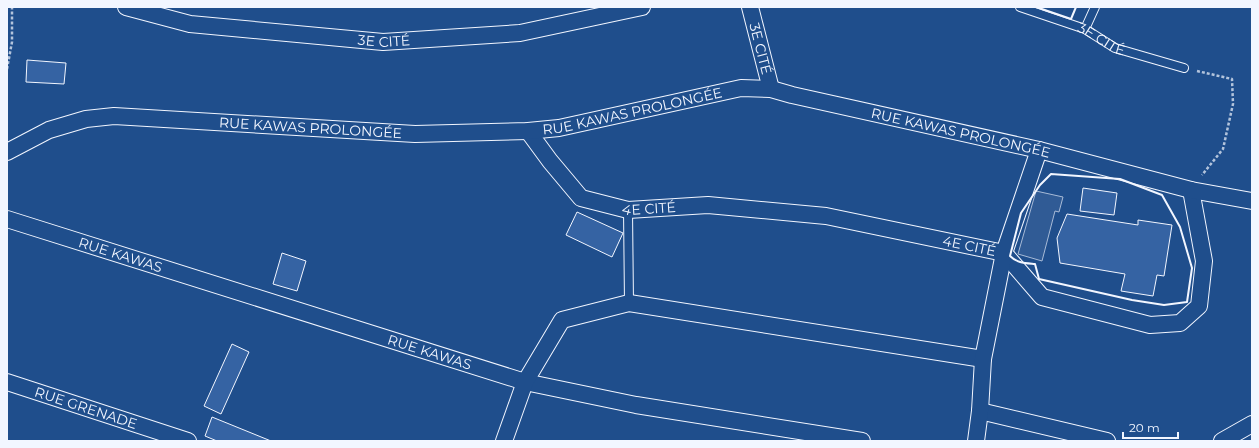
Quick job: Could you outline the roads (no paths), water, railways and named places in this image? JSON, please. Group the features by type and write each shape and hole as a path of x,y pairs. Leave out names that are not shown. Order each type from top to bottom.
{"street":[{"name":"3E CITÉ","path":"126,7 190,24 383,42 520,34 642,7"},
{"name":"3E CITÉ","path":"750,7 771,89"},
{"name":"RUE KAWAS PROLONGÉE","path":"7,152 49,130 86,119 114,116 415,134 528,131 559,128 741,88 771,89 792,96 1039,150 1191,190 1252,201"},
{"name":"4E CITÉ","path":"528,131 550,161 581,198 628,210 708,205 826,216 1004,253 1042,297 1150,325 1180,323 1199,306 1204,261 1191,190"},
{"path":"976,441 980,411 983,359 1004,253 1039,150"},
{"name":"RUE KAWAS","path":"7,219 525,382 636,405 862,441"},
{"path":"504,441 525,382 562,320 630,303 983,359"},
{"name":"RUE GRENADE","path":"7,382 188,441"},
{"path":"980,411 1107,441"},
{"path":"1222,441 1252,424"}],"lane":[{"name":"3E CITÉ","path":"1020,7 1085,29 1115,48 1184,68"},
{"path":"1085,29 1095,7"},
{"path":"628,210 630,303"}]}
